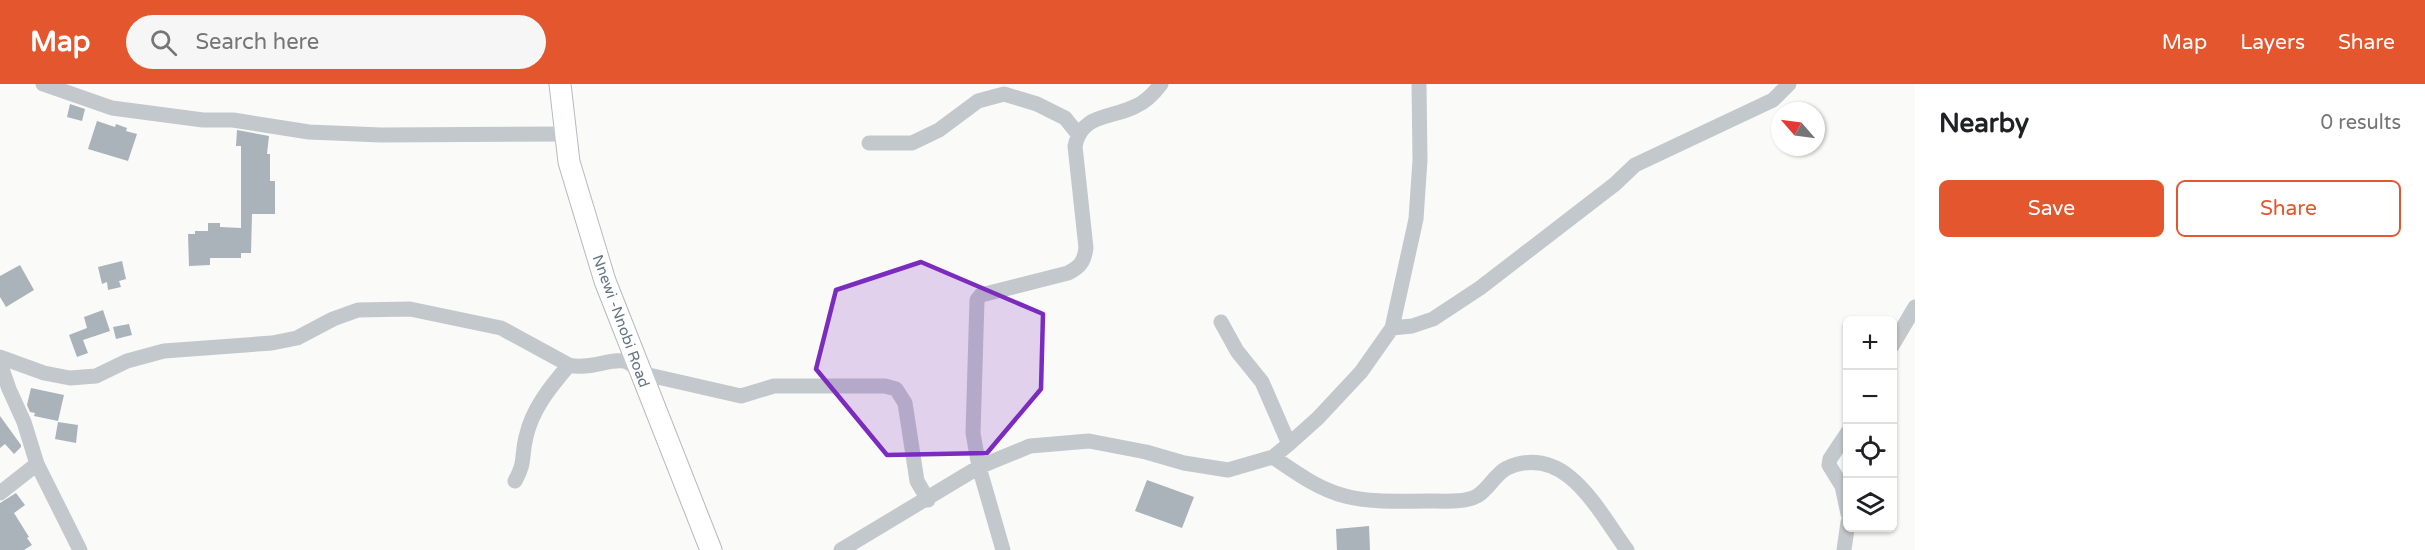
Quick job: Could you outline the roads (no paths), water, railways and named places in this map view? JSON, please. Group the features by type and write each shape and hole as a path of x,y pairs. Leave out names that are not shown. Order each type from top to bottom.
{"main road":[{"name":"Nnewi -Nnobi Road","path":"560,84 569,162 605,281 711,550"}],"street":[{"path":"43,84 112,108 203,120 233,120 309,132 381,135 565,134"},
{"path":"1003,550 979,467 973,433 977,300 981,295 1068,273 1078,268 1084,260 1086,248 1076,146 1078,134 1090,121 1138,106 1161,84"},
{"path":"841,550 928,500 979,467 1030,446 1089,441 1146,452 1184,463 1228,470 1273,457 1318,418 1361,372 1392,328 1416,219 1420,160 1419,84"},
{"path":"1392,328 1412,326 1433,319 1480,288 1615,184 1635,165 1773,100 1790,84"},
{"path":"869,143 912,143 939,130 978,101 1004,94 1037,104 1065,118 1078,134"},
{"path":"1897,339 1915,307"},
{"path":"0,357 44,373 70,378 96,376 126,361 164,351 272,343 297,338 333,319 358,310 410,309 501,328 568,365 580,368 620,360 629,363 640,373 741,396 774,386 885,386 896,389 905,403 917,480 928,500"},
{"path":"1221,322 1237,351 1262,382 1289,444"},
{"path":"0,363 24,422 36,464 80,550"},
{"path":"515,481 523,467 525,438 534,414 568,365"},
{"path":"1843,440 1830,459 1829,465 1843,491"},
{"path":"1273,457 1320,487 1345,496 1387,502 1453,501 1476,496 1504,470 1524,462 1542,463 1564,470 1584,490 1627,550"},
{"path":"0,494 36,464"},
{"path":"1844,550 1847,532"}]}
